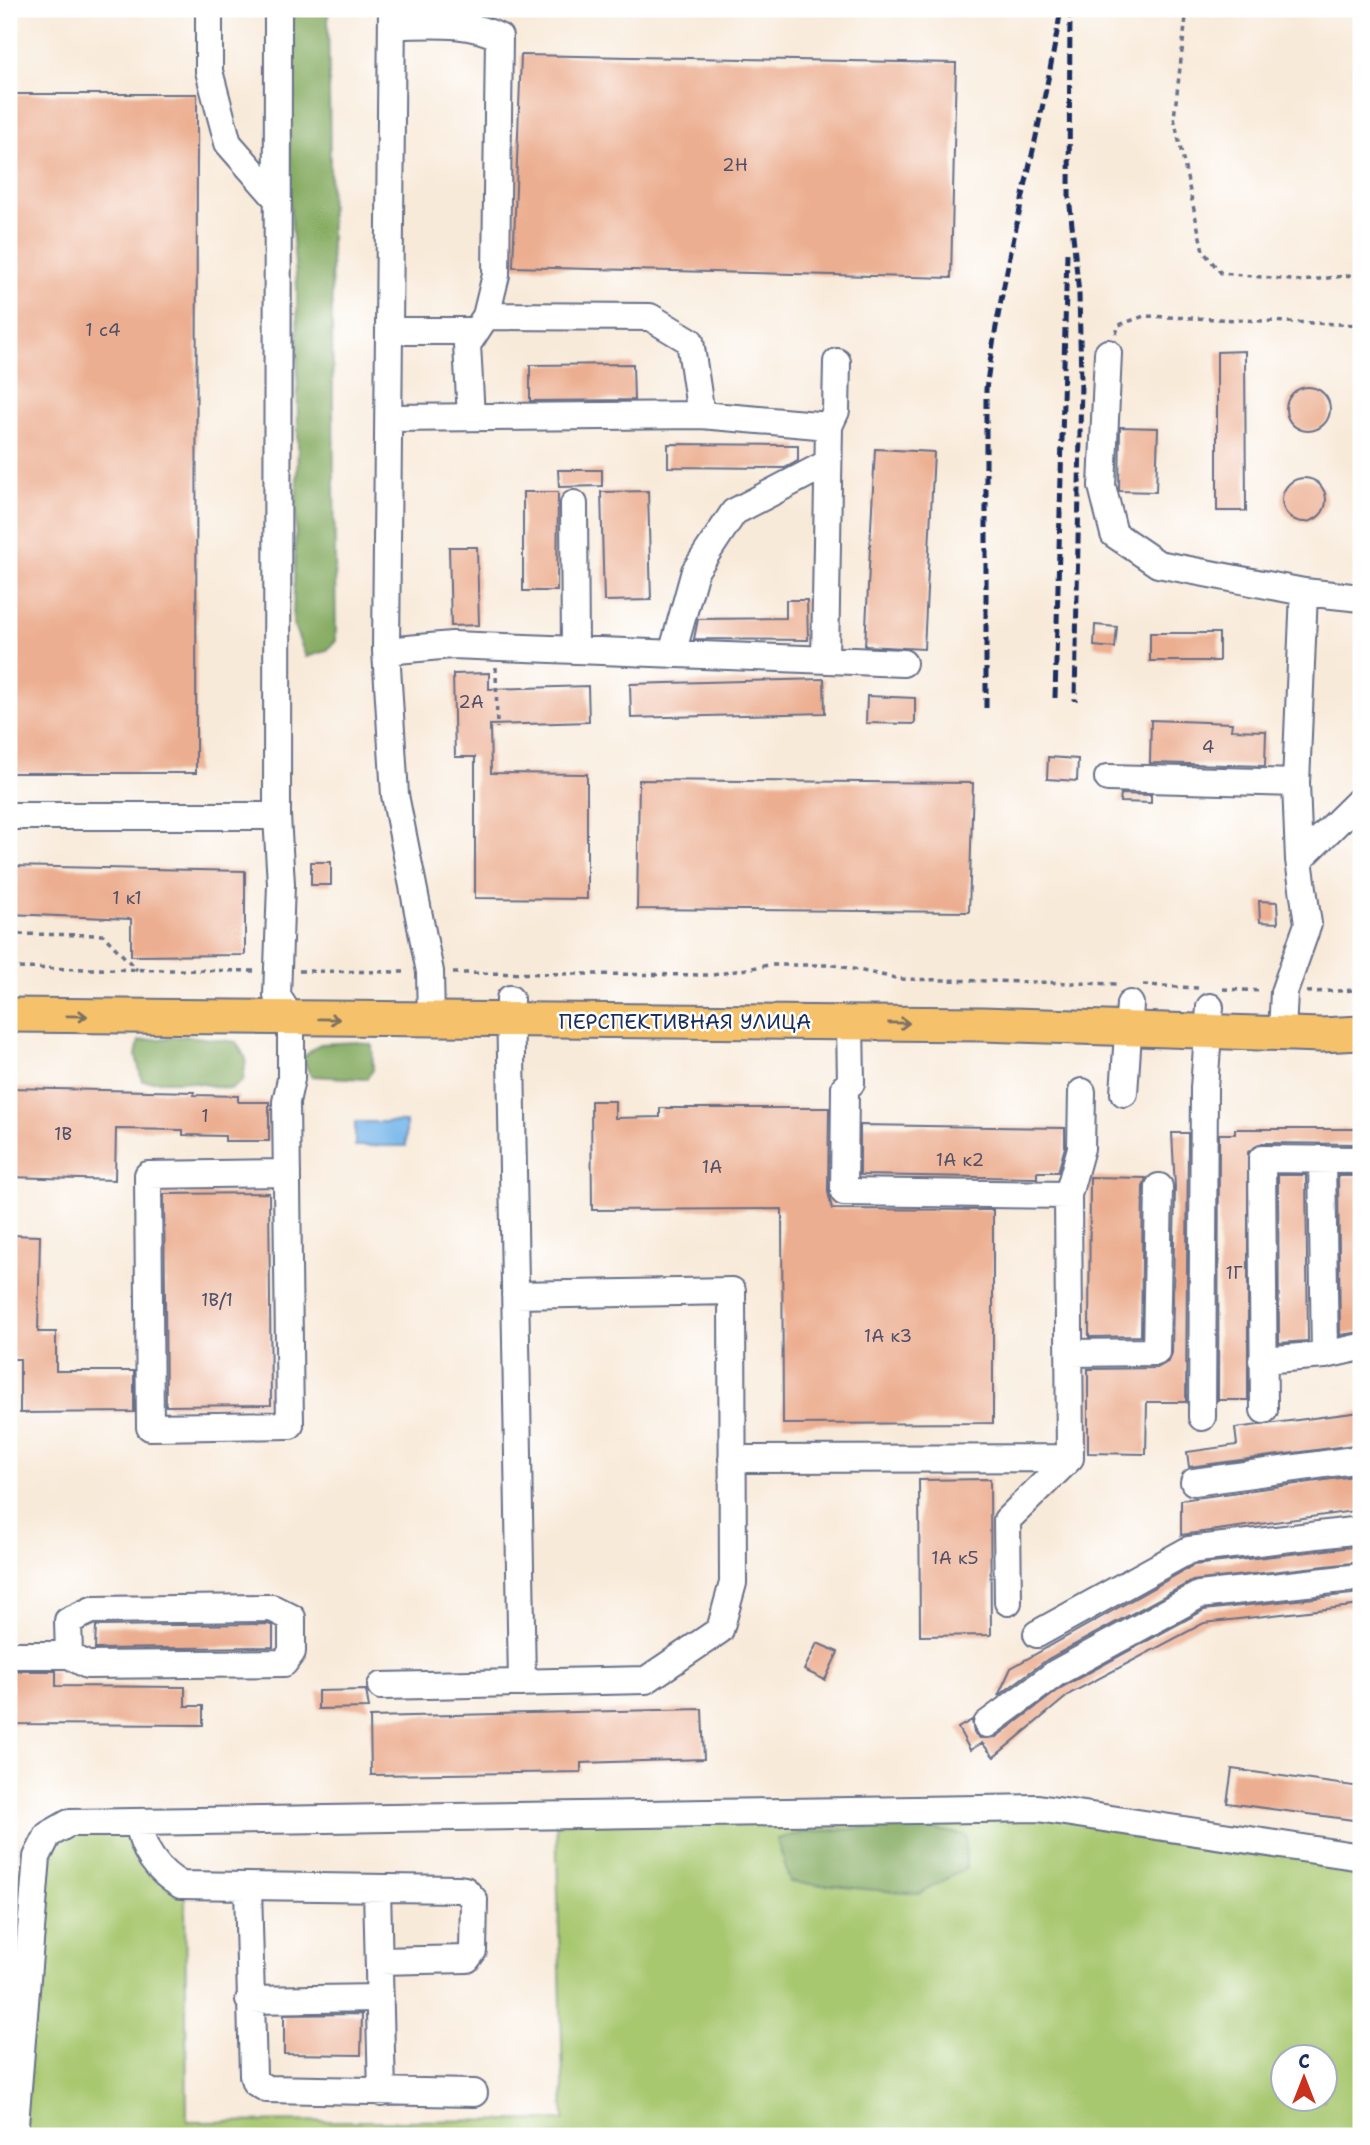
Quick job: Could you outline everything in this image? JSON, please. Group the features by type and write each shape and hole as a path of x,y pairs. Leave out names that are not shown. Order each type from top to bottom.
{"main road":[{"name":"ПЕРСПЕКТИВНАЯ УЛИЦА","path":"9,993 430,997 510,1010 850,1023 1129,1000"},
{"name":"ПЕРСПЕКТИВНАЯ УЛИЦА","path":"9,1016 282,995"},
{"name":"ПЕРСПЕКТИВНАЯ УЛИЦА","path":"510,1010 1129,1000 1209,1003 1283,1012 1361,1011"},
{"name":"ПЕРСПЕКТИВНАЯ УЛИЦА","path":"1283,1012 1361,1033"}],"street":[{"path":"209,9 209,71 228,143 278,200"},
{"path":"278,9 277,816 282,995 291,1079 286,1102 287,1173 290,1425 150,1427 148,1175 287,1173"},
{"path":"430,997 396,795 386,651 392,17 462,25 483,29 499,37 496,275 481,324 467,345 471,417"},
{"path":"389,331 650,317 690,341 701,415"},
{"path":"1108,353 1102,486 1114,534 1158,564 1304,592 1361,598"},
{"path":"825,660 829,426 836,411 837,362"},
{"path":"388,418 701,415 829,426"},
{"path":"672,654 695,571 734,512 828,463"},
{"path":"574,504 575,650"},
{"path":"1283,1012 1308,924 1298,860 1296,783 1304,592"},
{"path":"386,651 452,645 903,663"},
{"path":"1108,778 1296,783"},
{"path":"1298,860 1361,799"},
{"path":"9,816 277,816"},
{"path":"1124,1093 1129,1000"},
{"path":"1202,1417 1205,1087 1209,1003"},
{"path":"510,1010 522,1683"},
{"path":"850,1023 851,1083 845,1087 844,1192 1068,1195"},
{"path":"1008,1602 1007,1520 1070,1458 1068,1195 1081,1149 1082,1092"},
{"path":"1264,1410 1262,1159 1361,1160"},
{"path":"1322,1159 1325,1355"},
{"path":"1070,1353 1156,1352 1158,1187"},
{"path":"381,1686 646,1680 720,1630 733,1583 732,1292 515,1295"},
{"path":"1262,1360 1325,1355 1361,1347"},
{"path":"732,1459 1070,1458"},
{"path":"1194,1482 1361,1459"},
{"path":"1037,1634 1189,1550 1361,1530"},
{"path":"987,1724 1056,1673 1199,1595 1361,1577"},
{"path":"9,1655 69,1655 87,1665 284,1663 292,1652 292,1618 272,1608 92,1610 68,1621 69,1655"},
{"path":"15,2136 40,1847 57,1828 69,1823 1038,1808 1361,1857"},
{"path":"140,1822 141,1838 148,1851 171,1879 192,1887 459,1889 466,1890 474,1900 473,1951 467,1959 379,1961"},
{"path":"248,1888 253,2075 260,2086 267,2090 474,2093"},
{"path":"377,1889 382,2093"},
{"path":"249,2000 380,1998"}],"path":[{"path":"1187,9 1174,118 1203,251 1221,273 1302,281 1361,274"},
{"path":"1108,353 1119,325 1144,316 1361,325"},
{"path":"495,646 497,728"},
{"path":"9,934 103,935 139,972"},
{"path":"9,968 139,972 282,995 430,997 713,975 769,965 834,965 900,979 1129,1000 1209,1003 1283,1012 1361,990"}],"green space":[{"path":"290,9 328,9 336,641 326,651 306,657 293,623 298,445 297,287 289,193"},
{"path":"187,1036 236,1042 246,1059 243,1081 231,1089 185,1081 142,1081 136,1055 139,1041"},
{"path":"358,1042 372,1045 373,1070 366,1079 311,1076 302,1058 320,1044"},
{"path":"1021,1812 1361,1867 1361,2136 19,2136 43,1858 57,1835 129,1826 185,1892 187,2122 564,2120 556,1818"},
{"path":"908,1825 966,1835 966,1868 919,1894 790,1882 777,1839 806,1832"}],"water":[{"path":"355,1122 406,1122 406,1146 355,1146"}],"building":[{"path":"521,55 956,63 951,278 513,267"},
{"path":"9,94 197,94 196,773 9,773"},
{"path":"1245,351 1246,511 1217,511 1217,352"},
{"path":"633,364 634,400 530,401 530,365"},
{"path":"1308,387 1317,388 1324,393 1329,400 1329,418 1324,425 1317,430 1308,431 1299,430 1292,425 1287,418 1286,409 1287,400 1292,393 1299,388"},
{"path":"1120,427 1158,428 1156,492 1119,491"},
{"path":"668,444 798,445 798,461 785,468 668,467"},
{"path":"875,449 934,452 924,649 865,646"},
{"path":"558,470 602,470 602,486 559,487"},
{"path":"1304,478 1313,479 1320,484 1325,491 1325,509 1320,516 1313,521 1304,522 1295,521 1288,516 1283,509 1282,500 1283,491 1288,484 1295,479"},
{"path":"648,491 651,600 604,601 601,492"},
{"path":"523,492 558,492 557,591 523,591"},
{"path":"449,547 477,547 479,625 451,626"},
{"path":"786,600 807,600 808,640 694,639 698,619 786,618"},
{"path":"1095,625 1117,627 1115,648 1094,646"},
{"path":"1150,633 1219,633 1219,661 1150,661"},
{"path":"489,673 489,689 588,686 589,722 490,725 491,773 587,774 587,899 475,898 475,757 455,757 453,674"},
{"path":"824,679 825,713 631,718 630,684"},
{"path":"867,696 915,698 915,724 866,723"},
{"path":"1151,720 1232,723 1231,730 1266,731 1265,766 1150,763"},
{"path":"1048,757 1078,759 1077,781 1047,779"},
{"path":"639,780 973,783 969,912 637,909"},
{"path":"1121,794 1151,795 1151,803 1120,802"},
{"path":"311,862 331,862 331,885 311,885"},
{"path":"9,866 245,871 245,955 131,956 131,919 9,914"},
{"path":"1259,901 1277,902 1278,923 1260,922"},
{"path":"9,1088 194,1092 194,1095 238,1096 238,1102 269,1102 269,1141 225,1141 225,1136 183,1135 183,1130 116,1129 115,1180 9,1177"},
{"path":"591,1101 615,1101 615,1118 660,1117 660,1108 829,1108 828,1192 832,1209 993,1210 993,1423 783,1424 782,1209 592,1210"},
{"path":"860,1125 1065,1128 1065,1147 1058,1172 1037,1172 1037,1178 860,1175"},
{"path":"1235,1129 1357,1129 1357,1144 1262,1143 1248,1152 1248,1400 1218,1400 1219,1134 1235,1134"},
{"path":"1172,1133 1188,1133 1186,1402 1147,1402 1146,1454 1088,1453 1088,1369 1157,1368 1169,1361 1172,1353 1175,1187"},
{"path":"1278,1175 1306,1175 1308,1341 1279,1343"},
{"path":"1338,1176 1360,1176 1361,1332 1340,1335"},
{"path":"1090,1177 1146,1178 1143,1187 1141,1336 1089,1337"},
{"path":"269,1193 271,1405 166,1406 164,1194"},
{"path":"9,1235 40,1236 38,1332 56,1332 56,1371 134,1371 134,1412 20,1413 20,1359 9,1359"},
{"path":"1361,1412 1361,1444 1189,1467 1187,1452 1237,1445 1235,1428"},
{"path":"1361,1475 1361,1510 1181,1535 1181,1500"},
{"path":"990,1479 991,1635 920,1636 919,1480"},
{"path":"1361,1546 1361,1562 1192,1581 1048,1659 998,1696 1011,1668 1194,1565"},
{"path":"1361,1593 1361,1605 1204,1623 1071,1693 994,1757 982,1743 970,1750 958,1728 972,1720 974,1733 980,1738 996,1737 1064,1686 1204,1610"},
{"path":"96,1626 273,1626 273,1647 95,1649"},
{"path":"817,1643 838,1652 825,1680 804,1670"},
{"path":"9,1671 56,1671 56,1686 185,1687 185,1706 203,1706 203,1725 9,1724"},
{"path":"366,1690 369,1708 318,1709 318,1691"},
{"path":"702,1709 704,1759 581,1763 581,1772 371,1775 370,1717"},
{"path":"1232,1769 1361,1787 1361,1821 1227,1803"},
{"path":"362,2014 361,2055 284,2054 284,2015"}],"railway":[{"path":"986,708 986,389 1002,293 1061,9"},
{"path":"1070,9 1069,196 1079,294 1081,381 1075,701"},
{"path":"1055,698 1067,253"}]}
